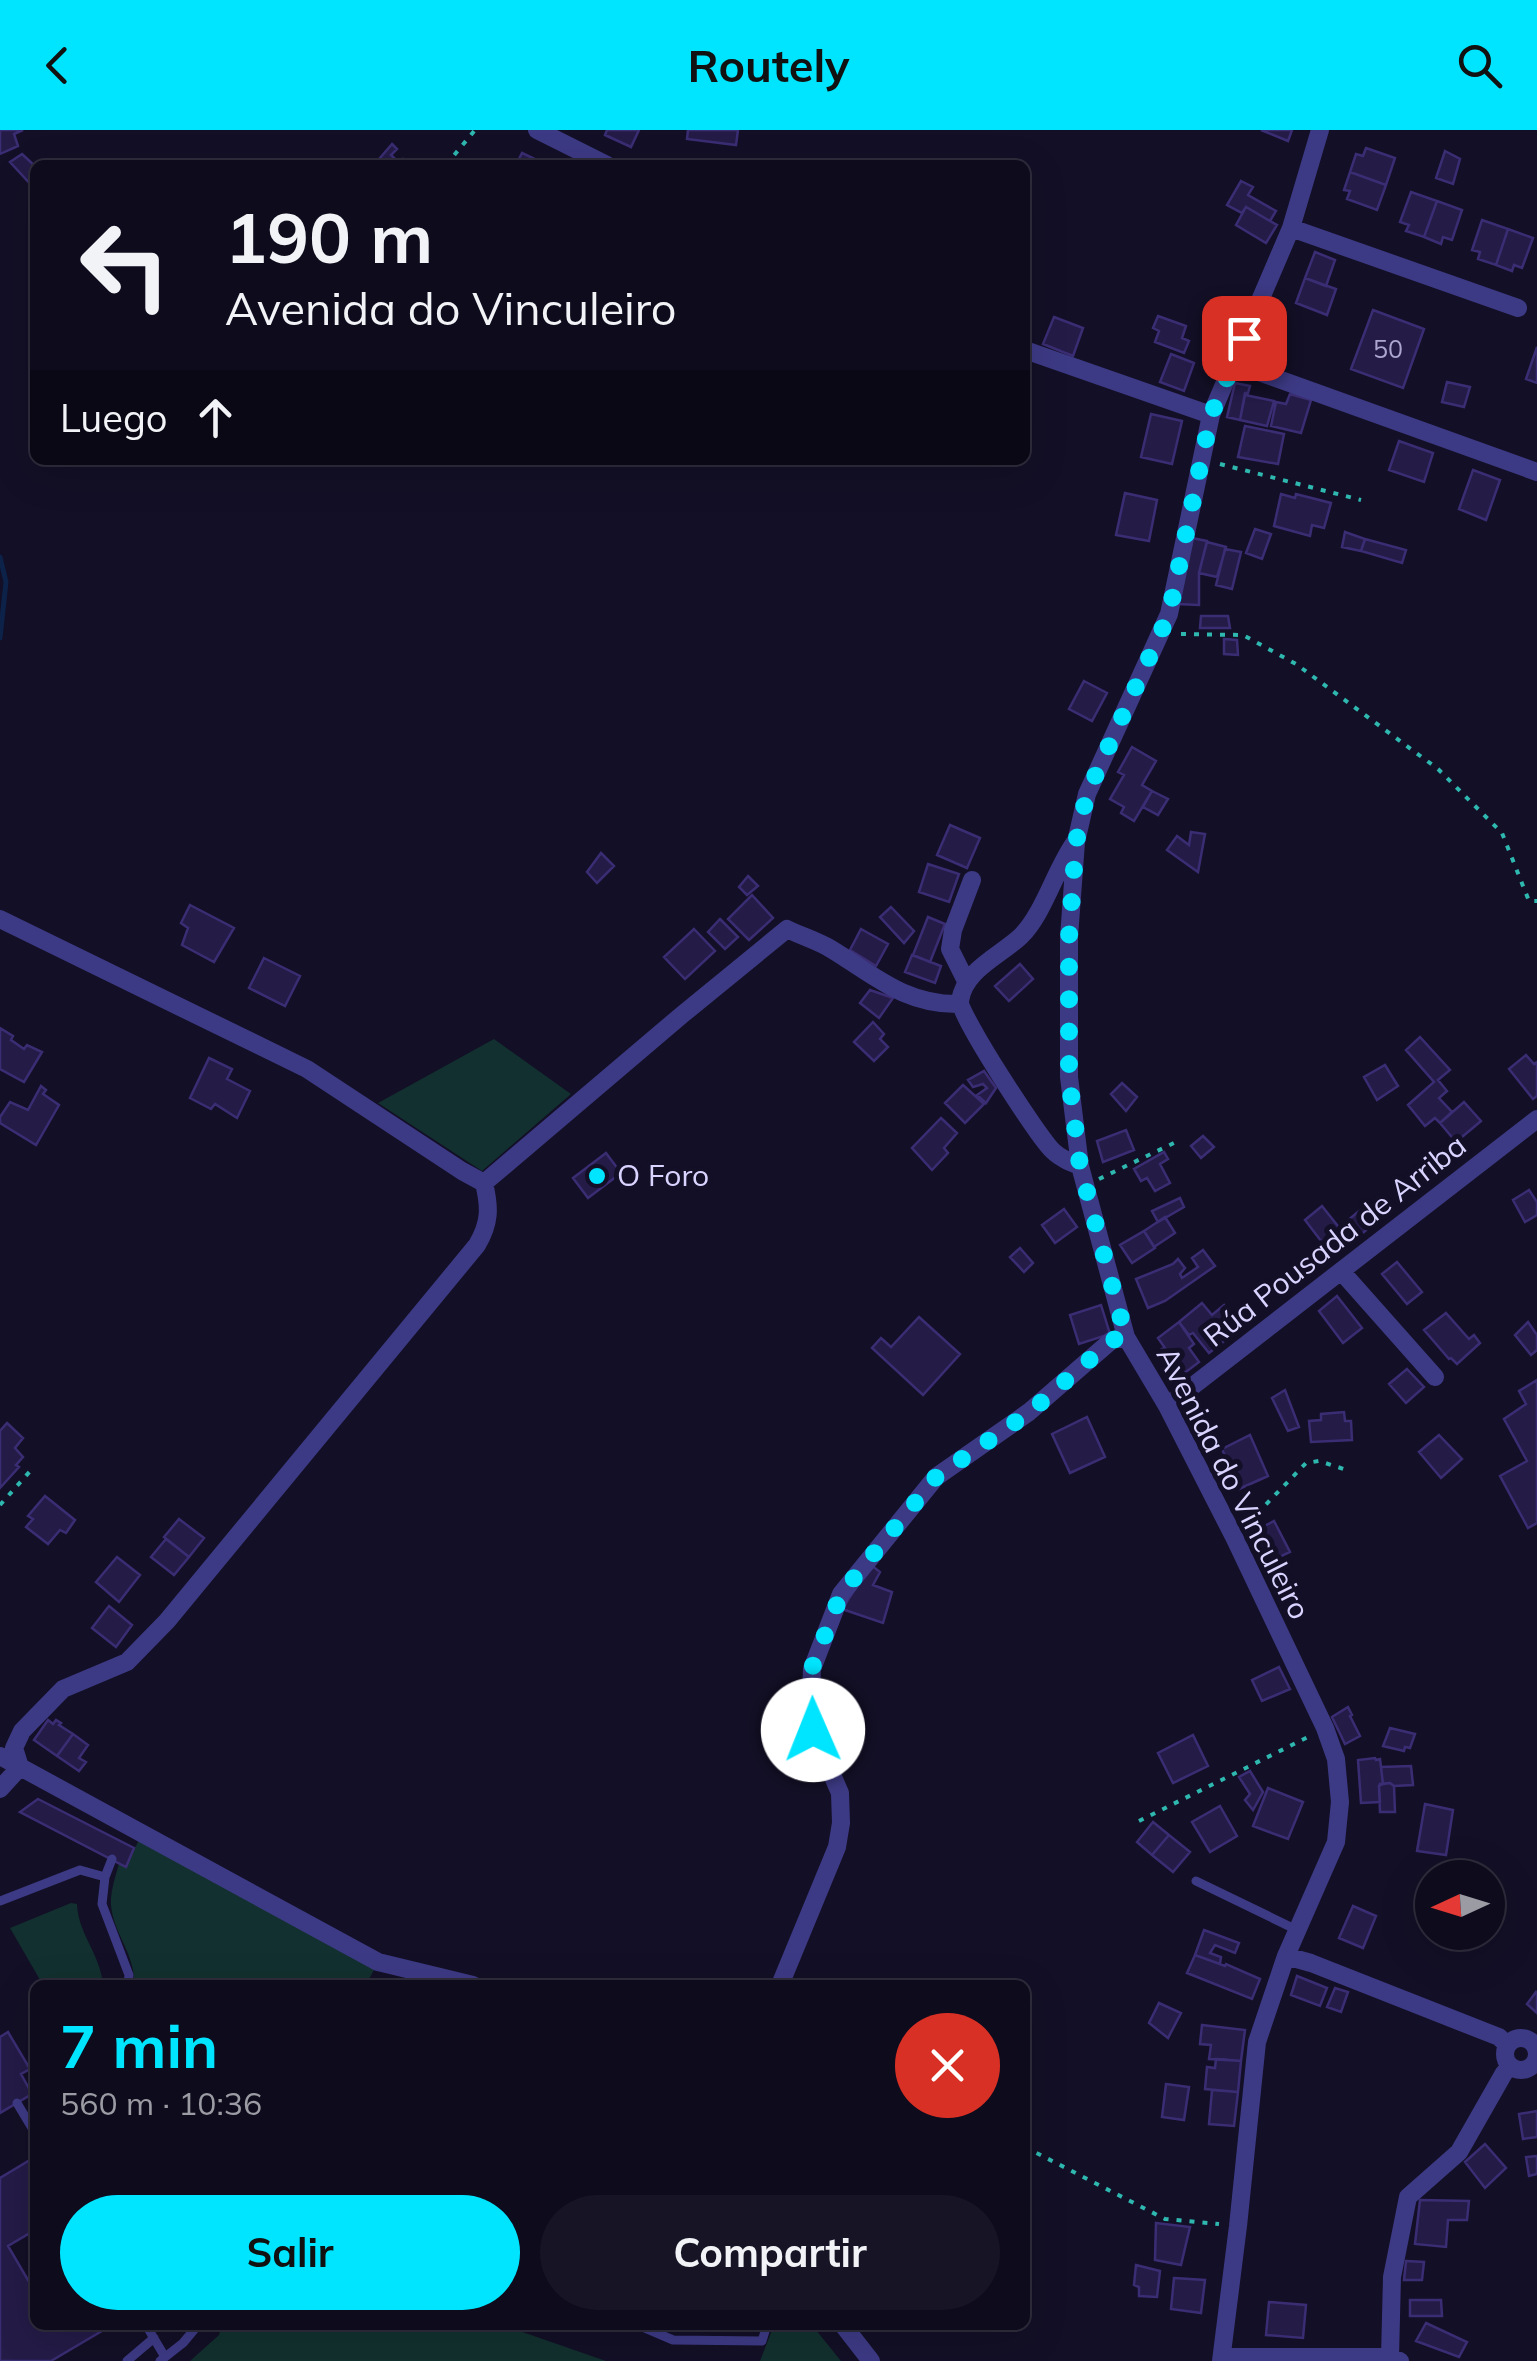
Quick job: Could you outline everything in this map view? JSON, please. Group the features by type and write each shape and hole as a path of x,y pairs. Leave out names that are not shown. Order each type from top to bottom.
{"street":[{"path":"537,130 596,160"},
{"path":"1083,1175 1042,1139 960,1004 966,980 1024,933 1076,842 1087,794 1169,614 1211,415 1291,228 1320,130"},
{"path":"1291,228 1518,308"},
{"path":"1030,352 1211,415"},
{"path":"1234,363 1537,472"},
{"name":"Avenida do Vinculeiro","path":"1076,842 1069,937 1069,1078 1083,1175 1126,1337 1167,1406 1234,1537 1336,1759 1340,1802 1336,1842 1296,1930 1257,2042 1222,2359"},
{"path":"966,980 950,949 972,880"},
{"path":"0,919 307,1068 484,1183 488,1199 487,1228 477,1245 166,1621 127,1662 63,1689 22,1731 14,1748 20,1767"},
{"path":"484,1183 787,930 825,945 894,990 960,1004"},
{"name":"Rúa Pousada de Arriba","path":"1167,1406 1537,1119"},
{"path":"1341,1271 1435,1377"},
{"path":"782,1980 837,1847 842,1823 840,1793 810,1714 812,1668 841,1594 936,1477 1030,1412 1112,1340 1126,1337"},
{"path":"0,1756 122,1833 378,1962 452,1980"},
{"path":"0,1789 20,1767"},
{"path":"1286,1956 1499,2037 1507,2045"},
{"path":"1515,2038 1530,2040 1536,2049 1536,2060 1525,2070 1510,2066 1504,2054 1507,2045 1515,2038"},
{"path":"1222,2359 1395,2359 1392,2277 1408,2197 1459,2152 1510,2066"},
{"path":"847,2330 872,2361"}],"lane":[{"path":"112,1860 105,1877 102,1904 128,1980"},
{"path":"0,1900 80,1870 105,1877"},
{"path":"1196,1881 1296,1930"},
{"path":"18,2103 30,2124"},
{"path":"149,2330 162,2359 194,2330"},
{"path":"650,2330 673,2340 762,2341 765,2330"},
{"path":"128,2361 154,2338"}],"path":[{"path":"450,160 475,130"},
{"path":"1202,459 1361,500"},
{"path":"1160,633 1243,634 1296,664 1438,769 1502,833 1530,901 1537,901"},
{"path":"1083,1175 1178,1141"},
{"path":"1234,1537 1306,1463 1319,1461 1350,1472"},
{"path":"0,1505 32,1469"},
{"path":"1139,1821 1325,1728"},
{"path":"1030,2150 1165,2219 1238,2226"}],"green space":[{"path":"494,1039 571,1094 482,1171 378,1103"},
{"path":"139,1840 376,1966 369,1980 134,1980 111,1900 119,1863 126,1866"},
{"path":"77,1904 102,1980 40,1980 10,1928"},
{"path":"220,2330 516,2330 606,2361 190,2361"},
{"path":"772,2330 816,2330 841,2361 760,2361"}],"building":[{"path":"0,130 23,130 14,134 18,146 0,154"},
{"path":"607,130 639,130 631,147 605,135"},
{"path":"688,130 738,130 736,145 687,139"},
{"path":"1261,130 1292,130 1288,141"},
{"path":"392,144 397,149 391,155 396,160 378,160"},
{"path":"1366,148 1395,158 1386,185 1350,172 1356,154 1363,156"},
{"path":"1445,151 1460,159 1453,184 1436,178"},
{"path":"522,153 535,159 534,160 518,160"},
{"path":"22,154 30,161 30,184 10,162"},
{"path":"1350,172 1386,185 1377,210 1347,199 1350,191 1344,190"},
{"path":"1241,181 1253,187 1248,195 1276,211 1270,221 1246,207 1242,213 1227,205"},
{"path":"1411,192 1437,201 1424,237 1406,231 1409,225 1400,222"},
{"path":"1437,201 1462,210 1452,240 1443,237 1441,244 1424,237"},
{"path":"1246,207 1277,225 1266,243 1236,225"},
{"path":"1482,220 1508,229 1496,265 1478,259 1480,252 1472,250"},
{"path":"1508,229 1533,238 1522,268 1514,265 1512,271 1496,265"},
{"path":"1315,252 1335,260 1326,286 1305,278"},
{"path":"1305,278 1336,289 1327,315 1296,303"},
{"path":"1373,310 1424,329 1403,388 1351,369"},
{"path":"1158,316 1186,326 1182,338 1189,341 1184,353 1155,342 1159,331 1153,328"},
{"path":"1054,317 1083,328 1073,356 1043,344"},
{"path":"1537,347 1537,383 1526,379"},
{"path":"1171,354 1194,363 1184,391 1160,382"},
{"path":"1447,382 1470,387 1464,407 1442,402"},
{"path":"1235,383 1250,386 1240,420 1227,417"},
{"path":"1290,394 1311,400 1301,433 1271,426 1276,402 1286,404"},
{"path":"1245,395 1274,401 1267,426 1240,420"},
{"path":"1151,414 1182,421 1172,464 1141,457"},
{"path":"1245,426 1284,434 1278,464 1238,457"},
{"path":"1399,441 1433,453 1424,482 1389,470"},
{"path":"1473,470 1500,480 1486,520 1459,509"},
{"path":"1125,493 1157,500 1149,541 1116,535"},
{"path":"1281,494 1331,503 1324,528 1312,525 1310,536 1274,526"},
{"path":"1255,529 1271,534 1262,559 1246,553"},
{"path":"1345,532 1365,539 1361,551 1342,547"},
{"path":"1192,538 1207,541 1199,573 1199,605 1177,604"},
{"path":"1365,539 1406,550 1402,563 1361,551"},
{"path":"1207,542 1226,547 1217,577 1199,573"},
{"path":"1225,549 1241,552 1232,589 1216,585"},
{"path":"1201,616 1228,616 1230,628 1200,628"},
{"path":"1224,639 1237,640 1238,655 1224,654"},
{"path":"1084,681 1107,693 1092,721 1069,709"},
{"path":"1132,747 1156,761 1142,785 1152,791 1134,821 1121,813 1124,807 1110,799 1124,775 1118,772"},
{"path":"1152,791 1168,799 1158,815 1143,807"},
{"path":"950,825 980,838 967,868 937,855"},
{"path":"1191,832 1205,834 1198,872 1167,850 1177,836 1189,845"},
{"path":"601,853 614,866 597,883 587,872"},
{"path":"928,864 959,874 949,902 919,892"},
{"path":"748,876 758,886 747,895 739,887"},
{"path":"752,895 773,918 749,940 728,919"},
{"path":"190,905 234,928 214,962 182,945 188,928 181,923"},
{"path":"891,907 914,931 904,943 880,917"},
{"path":"928,917 945,924 930,962 913,955"},
{"path":"720,919 738,937 725,949 708,932"},
{"path":"694,929 715,951 685,979 664,957"},
{"path":"861,929 888,944 876,966 850,950"},
{"path":"912,955 941,966 935,983 905,972"},
{"path":"264,958 300,976 285,1006 249,988"},
{"path":"1020,964 1033,979 1009,1001 995,986"},
{"path":"870,990 893,998 879,1018 860,1003"},
{"path":"873,1022 884,1034 880,1039 888,1047 874,1061 854,1042"},
{"path":"0,1028 24,1049 27,1045 42,1052 24,1082 0,1069"},
{"path":"1420,1037 1450,1070 1438,1080 1447,1091 1439,1098 1452,1112 1440,1123 1435,1118 1425,1126 1408,1105 1434,1082 1406,1050"},
{"path":"1526,1055 1534,1064 1537,1062 1537,1096 1533,1099 1509,1069"},
{"path":"209,1058 232,1069 227,1079 250,1091 237,1118 215,1104 211,1109 190,1098"},
{"path":"1385,1065 1398,1086 1377,1100 1364,1077"},
{"path":"984,1071 996,1088 986,1103 977,1095 987,1088 983,1084 973,1087 968,1080"},
{"path":"1122,1083 1137,1097 1126,1111 1111,1094"},
{"path":"963,1085 984,1104 965,1123 945,1103"},
{"path":"41,1086 46,1090 43,1094 59,1105 36,1145 0,1123 0,1117 10,1102 28,1110"},
{"path":"1464,1102 1481,1121 1456,1142 1440,1123"},
{"path":"941,1118 957,1133 944,1148 948,1153 932,1170 912,1148"},
{"path":"1126,1130 1134,1150 1103,1162 1097,1141"},
{"path":"1203,1136 1214,1147 1201,1158 1191,1146"},
{"path":"1164,1152 1168,1159 1160,1164 1170,1183 1155,1191 1147,1178 1141,1181 1134,1169"},
{"name":"O Foro","path":"606,1153 621,1173 588,1198 573,1178"},
{"path":"1529,1190 1537,1202 1537,1215 1525,1222 1513,1200"},
{"path":"1180,1198 1184,1207 1158,1222 1152,1211"},
{"path":"1322,1206 1349,1240 1331,1254 1305,1220"},
{"path":"1364,1207 1376,1222 1358,1237 1347,1221"},
{"path":"1064,1209 1077,1227 1055,1243 1042,1225"},
{"path":"1165,1217 1175,1233 1154,1247 1144,1231"},
{"path":"1144,1231 1155,1248 1132,1263 1120,1245"},
{"path":"1020,1248 1033,1263 1024,1272 1010,1257"},
{"path":"1203,1250 1215,1266 1165,1301 1148,1308 1136,1279 1178,1259 1185,1268 1180,1274 1182,1278 1198,1267 1192,1258"},
{"path":"1397,1262 1422,1292 1407,1304 1382,1274"},
{"path":"1337,1296 1362,1328 1343,1343 1319,1311"},
{"path":"1202,1303 1212,1315 1224,1305 1241,1328 1209,1353 1179,1322"},
{"path":"1101,1305 1110,1334 1079,1344 1070,1315"},
{"path":"1446,1313 1469,1339 1474,1335 1480,1343 1457,1364 1424,1330"},
{"path":"919,1317 960,1354 923,1395 872,1348 881,1338 891,1347"},
{"path":"1179,1322 1194,1344 1189,1348 1199,1362 1178,1378 1165,1360 1165,1348 1158,1338"},
{"path":"1528,1322 1537,1335 1537,1350 1531,1355 1515,1335"},
{"path":"1407,1369 1424,1387 1406,1403 1389,1384"},
{"path":"1537,1380 1537,1523 1528,1528 1500,1476 1527,1461 1504,1419 1526,1404 1519,1391"},
{"path":"1285,1390 1299,1427 1288,1431 1272,1398"},
{"path":"1344,1412 1345,1421 1351,1421 1352,1440 1311,1442 1309,1421 1321,1420 1321,1414"},
{"path":"1087,1417 1105,1457 1070,1473 1052,1434"},
{"path":"7,1423 23,1438 15,1448 23,1457 0,1488 0,1431"},
{"path":"1250,1435 1268,1476 1239,1489 1222,1449"},
{"path":"1439,1435 1462,1459 1441,1478 1419,1452"},
{"path":"45,1496 75,1520 66,1533 60,1530 48,1544 26,1527 33,1519 28,1516"},
{"path":"179,1519 204,1538 189,1557 164,1537"},
{"path":"1274,1521 1290,1552 1262,1565 1249,1534"},
{"path":"166,1539 189,1557 174,1575 151,1557"},
{"path":"117,1557 140,1575 119,1602 96,1582"},
{"path":"871,1565 880,1572 873,1585 892,1592 883,1623 842,1609"},
{"path":"109,1606 132,1625 116,1647 92,1628"},
{"path":"1279,1667 1290,1689 1262,1701 1252,1680"},
{"path":"1348,1707 1360,1736 1345,1744 1332,1717"},
{"path":"48,1720 53,1724 56,1720 73,1734 57,1756 34,1740"},
{"path":"1390,1728 1415,1734 1410,1748 1405,1747 1404,1751 1383,1746"},
{"path":"73,1734 88,1745 79,1758 86,1762 79,1771 57,1756"},
{"path":"1193,1735 1208,1766 1173,1783 1158,1753"},
{"path":"1380,1759 1383,1784 1379,1786 1380,1802 1361,1803 1358,1760"},
{"path":"1411,1766 1413,1785 1383,1784 1381,1767"},
{"path":"1250,1771 1263,1792 1253,1810 1245,1800 1250,1794 1239,1777"},
{"path":"1379,1786 1394,1786 1395,1812 1380,1812"},
{"path":"1268,1788 1303,1802 1288,1839 1253,1826"},
{"path":"38,1799 134,1848 126,1867 20,1812"},
{"path":"1425,1804 1453,1810 1446,1855 1417,1851"},
{"path":"1220,1806 1237,1836 1210,1852 1192,1822"},
{"path":"1153,1822 1169,1835 1152,1855 1137,1842"},
{"path":"1169,1835 1190,1852 1173,1872 1152,1855"},
{"path":"1353,1906 1376,1916 1363,1948 1339,1938"},
{"path":"1204,1930 1239,1943 1235,1953 1215,1945 1210,1953 1221,1957 1220,1964 1195,1955"},
{"path":"1195,1955 1260,1979 1252,1999 1187,1973"},
{"path":"1297,1976 1327,1988 1320,2006 1291,1995"},
{"path":"1335,1988 1348,1992 1341,2012 1327,2007"},
{"path":"1537,1993 1537,2013 1527,2004"},
{"path":"1159,2003 1181,2013 1168,2038 1149,2023"},
{"path":"1202,2025 1245,2030 1241,2061 1209,2059 1211,2045 1200,2044"},
{"path":"8,2032 30,2069 21,2074 30,2095 0,2113 0,2037"},
{"path":"1216,2059 1241,2061 1238,2092 1205,2089 1207,2067 1215,2068"},
{"path":"1166,2084 1189,2087 1184,2120 1162,2117"},
{"path":"1212,2090 1238,2092 1234,2126 1209,2124"},
{"path":"1537,2111 1537,2137 1523,2139 1519,2114"},
{"path":"1485,2144 1506,2168 1485,2188 1465,2162"},
{"path":"1537,2156 1537,2174 1529,2176 1526,2157"},
{"path":"30,2160 30,2233 8,2246 30,2283 30,2330 104,2330 51,2361 0,2361 0,2178"},
{"path":"1420,2200 1469,2201 1467,2220 1448,2220 1446,2247 1415,2244"},
{"path":"1156,2223 1190,2227 1181,2265 1155,2260"},
{"path":"1406,2261 1424,2262 1422,2280 1404,2280"},
{"path":"1136,2265 1160,2271 1157,2297 1139,2296 1139,2287 1134,2285"},
{"path":"1174,2278 1205,2280 1201,2313 1171,2309"},
{"path":"1410,2300 1441,2300 1442,2316 1410,2316"},
{"path":"1269,2302 1306,2305 1303,2338 1266,2335"},
{"path":"1426,2323 1467,2342 1459,2357 1416,2341"}],"waterway":[{"path":"0,557 6,582 0,638"}],"place":[{"name":"O Foro","path":"597,1176"}],"route":[{"path":"813,1730 812,1668 841,1594 936,1477 1030,1412 1112,1340 1126,1337 1080,1166 1069,1078 1069,937 1076,842 1087,794 1169,614 1211,415 1244,338"}]}
